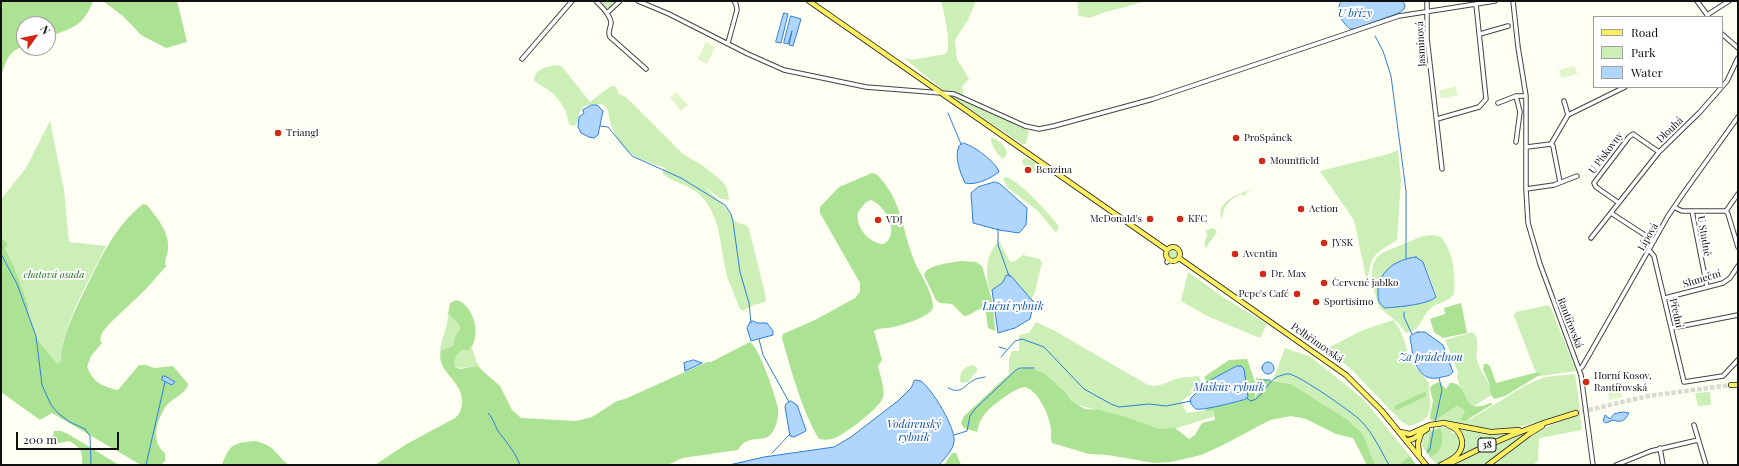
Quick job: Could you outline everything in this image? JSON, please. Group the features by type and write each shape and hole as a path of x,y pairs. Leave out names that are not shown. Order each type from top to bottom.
{"main road":[{"path":"809,1 1167,250"},
{"path":"1170,247 1176,247 1180,252 1179,258 1174,261 1168,261 1166,255 1167,250 1170,247"},
{"name":"Pelhřimovská","path":"1179,258 1339,369 1373,401 1426,465"},
{"path":"1731,385 1738,385"},
{"name":"38","path":"1446,464 1529,429 1576,413"},
{"path":"1488,465 1529,434 1559,418"},
{"path":"1399,432 1410,434 1440,424 1454,427 1459,432 1462,439 1462,447 1459,452 1446,464"},
{"path":"1440,424 1495,432 1529,429"},
{"path":"1406,441 1413,439 1432,426"},
{"path":"1418,456 1418,441 1423,432"},
{"path":"1406,441 1410,434"}],"street":[{"path":"522,59 572,1"},
{"path":"596,1 607,14 611,22 608,32 610,37 646,69"},
{"path":"607,14 620,1"},
{"path":"638,1 669,14 784,70 866,87 954,94 1033,128 1044,128 1153,99 1399,16 1428,11 1427,1"},
{"path":"651,6 654,1"},
{"path":"728,43 737,10 734,1"},
{"name":"Jasmínová","path":"1442,169 1427,38 1428,11 1471,3 1476,4 1495,1"},
{"name":"Rantířovská","path":"1513,1 1518,47 1526,96 1526,189 1528,223 1535,251 1579,369 1583,384 1593,465"},
{"path":"1697,1 1708,16 1729,1"},
{"path":"1437,119 1479,107 1485,101 1487,93 1476,4"},
{"path":"1480,34 1508,26"},
{"path":"1723,35 1737,46"},
{"name":"Dlouhá","path":"1723,85 1731,75 1738,58"},
{"path":"1551,144 1568,115 1623,88"},
{"name":"Dlouhá","path":"1591,238 1659,152 1714,97 1721,88"},
{"path":"1498,103 1516,96 1526,96"},
{"path":"1516,96 1520,112 1516,142"},
{"path":"1564,101 1568,115"},
{"name":"Lípová","path":"1579,369 1582,367 1593,349 1674,207 1738,117"},
{"name":"U Pískovny","path":"1619,203 1596,187 1594,183 1629,137 1633,134 1659,152"},
{"path":"1527,147 1551,144"},
{"path":"1551,144 1553,146 1560,182"},
{"path":"1526,189 1560,182 1577,176"},
{"path":"1726,211 1738,194"},
{"path":"1674,207 1682,211 1726,211"},
{"name":"U Studně","path":"1692,211 1707,287"},
{"path":"1726,211 1738,247"},
{"path":"1611,213 1654,241"},
{"name":"Přední","path":"1649,250 1654,256 1684,382 1723,376 1738,360"},
{"name":"Sluneční","path":"1665,298 1727,281 1738,266"},
{"path":"1672,328 1738,315"},
{"path":"1694,425 1706,465"},
{"path":"1616,465 1660,448 1698,440"},
{"path":"1660,448 1663,465"}],"green space":[{"path":"1,1 93,1 89,10 81,21 70,29 56,34 56,16 16,16 16,50 8,58 1,76"},
{"path":"103,1 177,1 187,42 166,48 141,35 124,17"},
{"path":"604,1 616,2 609,9 602,4"},
{"path":"941,1 976,1 968,20 955,40 957,59 969,79 962,86 964,97 943,90 904,58 911,60 946,54 948,49 948,36"},
{"path":"1077,1 1147,1 1089,18 1077,15 1079,13"},
{"path":"706,42 715,47 707,64 698,59"},
{"path":"555,65 563,68 590,102 611,86 616,87 619,94 626,97 683,154 703,166 722,181 727,188 729,200 721,199 703,185 726,208 735,221 746,225 749,229 766,298 765,302 754,305 742,311 727,276 719,231 707,203 700,195 687,186 672,180 663,174 663,170 666,168 647,162 625,149 615,134 605,106 602,104 584,106 579,113 577,124 573,126 569,124 562,104 559,100 551,92 534,80 536,73"},
{"path":"1575,66 1577,74 1561,78 1559,70"},
{"path":"1455,86 1458,95 1441,99 1439,91"},
{"path":"676,92 688,105 681,111 670,97"},
{"path":"951,96 954,96 1029,131 1026,144 1022,144"},
{"name":"chatová osada","path":"50,121 64,190 69,242 106,246 71,317 62,347 60,362 56,365 37,339 29,316 28,304 15,269 5,248 7,244 1,237 1,199 26,168"},
{"path":"991,137 999,141 1004,146 1007,154 1003,159 995,150"},
{"path":"1398,150 1401,179 1397,240 1378,252 1372,260 1367,282 1354,220 1320,171 1389,154"},
{"path":"1025,158 1031,160 1039,166 1040,168 1038,172 1034,172 1023,164 1022,161"},
{"path":"872,173 881,179 890,192 899,210 910,250 931,295 933,308 931,311 915,320 890,328 874,331 882,360 878,366 883,386 883,397 870,413 854,426 840,436 823,440 819,439 807,416 782,338 783,334 815,320 855,298 860,292 860,283 820,213 820,207 839,187","holes":["871,200 886,213 891,227 889,239 884,244 868,238 861,229 858,218 858,212 866,202"]},
{"path":"1005,177 1017,183 1050,215 1059,227 1056,233 1038,211 1008,188 1003,179"},
{"path":"1253,189 1247,192 1244,196 1241,194 1231,201 1224,209 1222,218 1226,219 1221,218 1220,212 1226,202 1236,196"},
{"path":"143,204 147,205 159,220 165,231 168,243 165,263 165,265 167,265 146,289 109,324 102,333 100,340 102,343 91,356 87,367 92,377 99,383 118,390 139,365 146,365 154,368 173,366 188,384 182,393 167,405 160,416 156,436 160,448 165,453 165,461 160,465 141,465 52,413 40,420 1,392 1,237 7,243 5,248 15,269 28,304 29,316 37,339 57,364 60,362 63,343 73,316 103,255 116,233"},
{"path":"1214,228 1217,232 1206,248 1204,244 1207,235 1206,230"},
{"path":"1433,235 1441,237 1445,243 1453,264 1454,294 1448,300 1433,307 1427,312 1415,330 1406,333 1398,323 1379,307 1371,280 1373,264 1377,257 1384,252 1423,236","holes":["1410,258 1419,259 1426,267 1437,296 1378,299 1378,291 1382,278 1390,267"]},
{"path":"999,241 1010,262 1015,261 1023,255 1039,259 1042,262 1035,292 1031,299 1011,276 990,292 987,278 987,265 994,246"},
{"path":"1171,249 1175,249 1177,250 1177,258 1171,259 1168,256 1168,252"},
{"path":"961,261 976,262 982,266 993,304 995,331 988,328 986,313 982,309 964,316 952,304 940,303 936,300 924,275 926,271 934,266"},
{"path":"1188,272 1223,297 1267,324 1260,338 1209,317 1181,301"},
{"path":"456,300 468,308 472,314 476,330 473,345 468,351 463,350 457,355 454,362 455,367 460,369 477,366 500,386 512,410 521,418 576,421 592,417 617,401 625,399 707,362 711,362 750,342 754,346 762,362 777,403 778,415 775,428 769,436 746,442 738,450 682,458 668,465 375,465 405,445 455,418 460,412 462,404 459,389 442,365 440,358 441,351 453,346 455,336 460,329 459,325 448,314 450,303"},
{"path":"1461,303 1467,333 1443,338 1434,332 1430,319 1445,314 1444,308"},
{"path":"1548,305 1551,308 1576,371 1540,376 1537,375 1514,316 1516,312"},
{"path":"448,314 459,325 460,329 455,336 453,346 441,351 440,357 441,346 448,320"},
{"path":"1393,320 1400,330 1413,364 1429,383 1430,410 1428,415 1418,423 1409,426 1401,421 1351,369 1326,349 1363,330","holes":["1426,391 1427,396 1398,410 1394,406"]},
{"path":"1036,322 1055,331 1148,385 1158,386 1179,378 1199,376 1202,385 1182,401 1183,407 1187,413 1214,409 1216,416 1177,428 1169,436 1069,402 1009,378 1009,358 1012,351 1019,351 1019,335 1029,333"},
{"path":"1473,332 1477,339 1478,365 1491,390 1491,395 1474,406 1469,404 1464,396 1457,378 1458,372 1445,340"},
{"path":"472,347 476,361 483,372 477,366 461,368 455,367 454,359 457,355 463,350 468,351"},
{"path":"1285,348 1311,357 1364,400 1410,456 1398,465 1375,465 1363,434 1348,420 1291,384 1273,380"},
{"path":"1247,359 1255,382 1255,399 1258,390 1256,378 1291,384 1348,420 1363,434 1375,465 1367,465 1353,438 1336,434 1306,419 1291,416 1270,420 1201,455 1171,462 1154,463 1108,455 1089,454 1052,443 1051,426 1044,408 1038,397 1030,389 1025,387 1009,394 992,407 981,419 977,432 964,428 961,423 964,416 1006,377 1015,371 1028,367 1045,374 1065,392 1071,401 1085,409 1099,410 1126,417 1158,429 1175,428 1189,439 1195,435 1202,423 1215,420 1214,410 1205,411 1205,408 1229,404 1246,399 1237,366 1207,382 1204,377 1229,360"},
{"path":"1484,364 1490,366 1496,383 1534,373 1541,374 1505,396 1494,399 1491,395 1489,383 1483,369"},
{"path":"973,365 977,368 977,371 968,382 961,383 960,376 962,371 966,367"},
{"path":"1575,374 1580,409 1529,425 1499,429 1434,421 1457,406 1465,411 1461,418 1471,419 1526,385 1545,377"},
{"path":"1439,382 1446,389 1450,383 1460,386 1470,404 1482,406 1490,403 1493,404 1465,421 1460,420 1465,411 1457,406 1434,421 1431,420 1430,416 1433,401 1430,389 1432,385"},
{"path":"1621,389 1623,397 1609,400 1608,392"},
{"path":"1426,391 1427,396 1398,410 1395,410 1394,406"},
{"path":"1710,392 1711,405 1698,406 1695,393"},
{"path":"1580,414 1582,430 1539,438 1538,461 1533,465 1494,465 1515,448 1544,429"},
{"path":"1440,427 1453,429 1451,432 1453,434 1455,431 1458,438 1459,448 1452,456 1437,465 1430,457 1434,456 1439,450 1442,429"},
{"path":"1440,427 1442,440 1440,449 1434,456 1430,457 1426,450 1429,437 1431,432"},
{"path":"1460,427 1490,434 1506,434 1462,454 1465,441"},
{"path":"1437,429 1428,437 1427,452 1424,450 1422,441 1430,430"},
{"path":"1531,430 1485,465 1453,465 1487,448"},
{"path":"54,431 61,431 68,434 119,465 82,465 82,456 79,448 69,441 56,444 52,440"},
{"path":"254,441 271,447 289,465 222,465 227,453 233,446 236,444"},
{"path":"952,453 956,453 961,465 944,465"},
{"path":"1410,456 1416,465 1398,465"}],"water":[{"name":"U břízy","path":"1341,1 1403,1 1405,6 1399,13 1355,29 1350,29 1344,23 1339,13 1339,5"},
{"path":"784,13 788,14 781,43 776,42"},
{"path":"791,16 801,19 793,46 789,45 792,31 788,44 784,43"},
{"path":"592,105 597,105 603,111 598,135 594,138 581,133 578,127 579,117 584,113 583,110"},
{"path":"963,143 984,154 994,164 999,172 988,179 969,184 965,183 957,160 959,146"},
{"path":"995,182 1000,184 1027,208 1026,225 1019,233 999,230 973,223 971,193 978,187"},
{"path":"1416,257 1423,262 1436,297 1432,300 1419,304 1385,308 1381,305 1378,298 1379,286 1384,273 1389,268 1401,261"},
{"name":"Luční rybník","path":"1007,275 1011,276 1034,302 1030,319 1015,328 998,333 992,290 1002,283"},
{"path":"753,321 757,323 767,323 773,331 773,335 751,341 747,328 750,322"},
{"name":"Za prádelnou","path":"1425,332 1443,345 1453,372 1451,374 1447,376 1429,378 1421,372 1413,356 1410,337 1412,334"},
{"path":"694,360 702,363 685,371 684,363"},
{"path":"1268,362 1272,364 1274,368 1272,372 1268,374 1264,372 1262,368 1264,364"},
{"name":"Maškův rybník","path":"1237,366 1241,366 1244,369 1248,397 1246,399 1206,409 1196,409 1193,407 1190,402 1191,398 1207,382"},
{"path":"163,376 175,382 172,385 162,380"},
{"name":"Vodárenský rybník","path":"915,380 921,381 926,385 937,400 954,436 952,448 939,465 729,465 764,457 834,447 851,437 899,400 911,388"},
{"path":"791,401 797,405 806,430 794,437 790,436 785,407 786,404"},
{"path":"1624,412 1629,413 1622,421 1613,420 1606,423 1603,421 1605,415 1610,419 1614,414"}],"waterway":[{"path":"1375,36 1383,51 1391,76 1406,191 1406,259"},
{"path":"948,113 961,144"},
{"path":"600,126 608,127 632,156 681,178 725,205 731,214 733,222 740,272 749,303 751,323"},
{"path":"998,229 998,245 1009,276"},
{"path":"1,254 17,284 36,336 42,385 51,405 59,414 70,422 85,429 90,436 91,465"},
{"path":"1404,312 1404,317 1412,334"},
{"path":"759,339 763,355 789,402"},
{"path":"1001,357 1015,341 1022,339 1044,347 1084,389 1119,407 1149,404 1166,406 1191,401"},
{"path":"999,347 1006,349"},
{"path":"954,435 967,431 970,416 975,409 1016,370 1020,368 1034,368"},
{"path":"1246,398 1251,401 1256,399 1273,379 1284,374 1295,376 1325,394 1361,421 1373,437 1389,465"},
{"path":"948,388 960,390 975,379 985,377"},
{"path":"1435,423 1442,390 1439,378"},
{"path":"1261,380 1270,380"},
{"path":"146,465 165,382"},
{"path":"488,413 520,465"},
{"path":"1427,453 1430,449 1434,426"},
{"path":"772,453 790,434"}],"tunnel":[{"path":"1576,413 1648,396 1731,385"}],"place":[{"name":"Triangl","path":"278,133"},
{"name":"ProSpánek","path":"1236,138"},
{"name":"Mountfield","path":"1262,161"},
{"name":"Benzina","path":"1028,170"},
{"name":"Action","path":"1301,209"},
{"name":"McDonald's","path":"1150,219"},
{"name":"KFC","path":"1180,219"},
{"name":"VDJ","path":"878,220"},
{"name":"JYSK","path":"1324,243"},
{"name":"Aventin","path":"1235,254"},
{"name":"Dr. Max","path":"1263,274"},
{"name":"Červené jablko","path":"1324,283"},
{"name":"Pepe's Café","path":"1297,294"},
{"name":"Sportisimo","path":"1316,302"},
{"name":"Horní Kosov, Rantířovská","path":"1586,382"}]}
